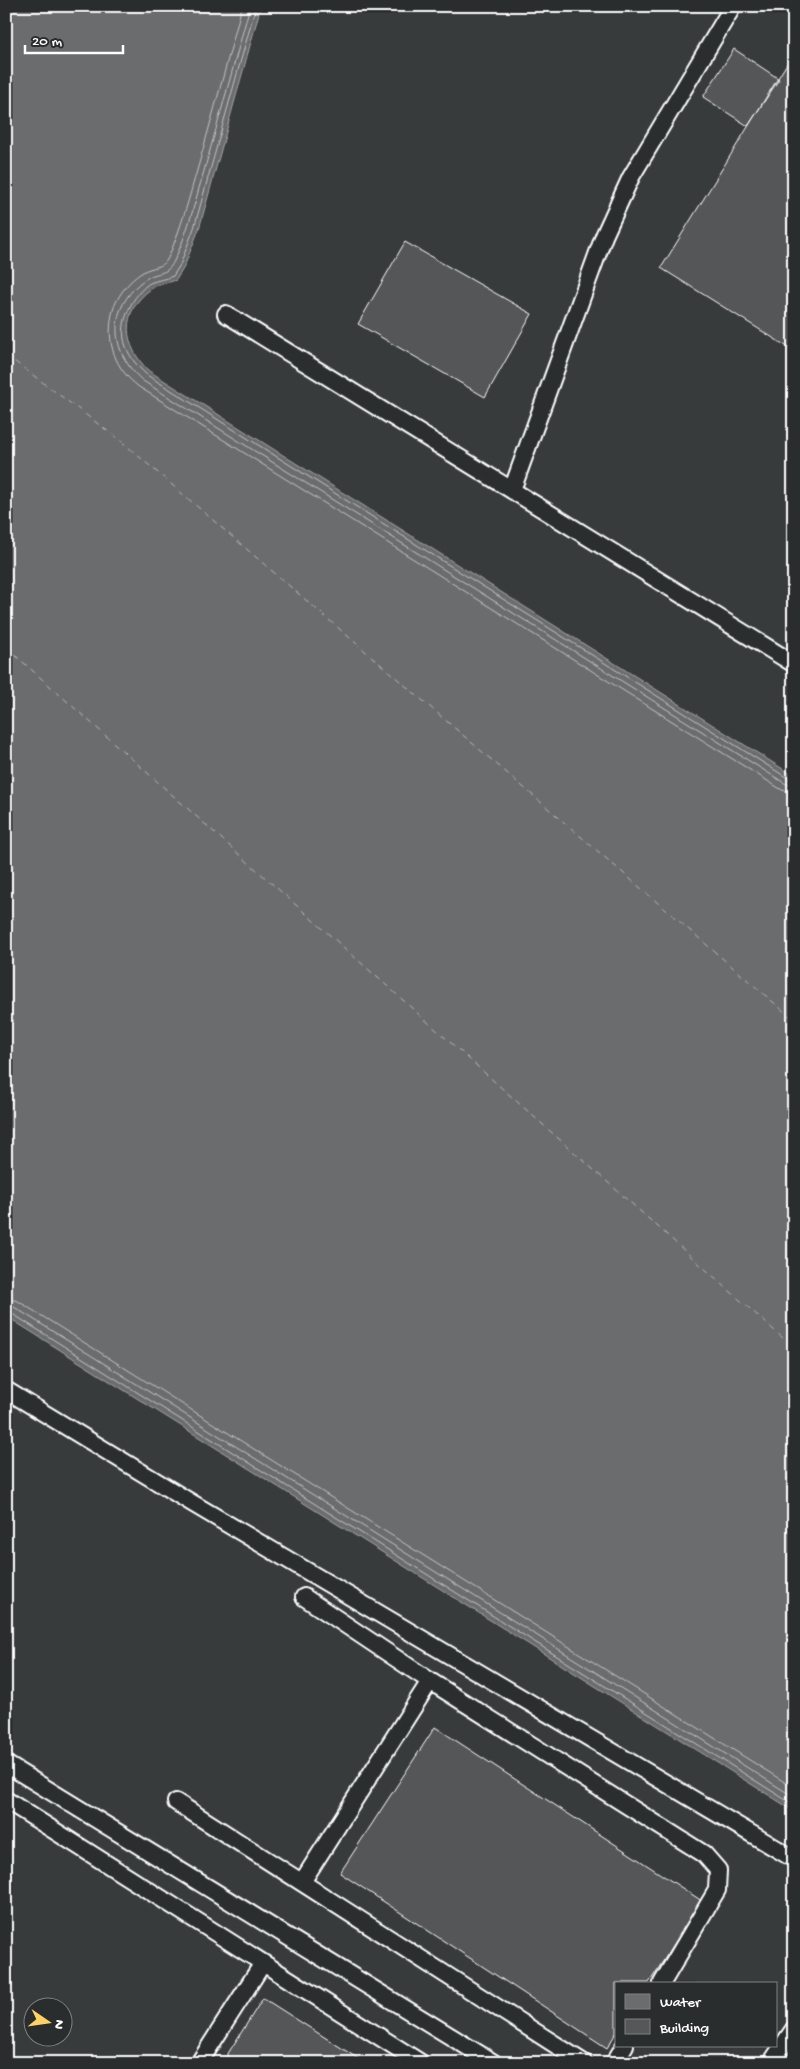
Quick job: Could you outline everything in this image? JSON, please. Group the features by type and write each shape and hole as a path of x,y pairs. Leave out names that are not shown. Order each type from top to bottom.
{"lane":[{"path":"512,490 604,236 627,185 733,6"},
{"path":"226,314 794,664"},
{"path":"6,1390 201,1508 794,1859"},
{"path":"304,1597 430,1681 704,1854 718,1870 717,1890 663,1982"},
{"path":"302,1882 430,1681"},
{"path":"6,1764 494,2063"},
{"path":"6,1800 421,2063"},
{"path":"176,1802 584,2063"},
{"path":"199,2063 263,1963"},
{"path":"771,2063 794,2029"},
{"path":"614,2063 624,2046"}],"shaded area":[{"path":"6,6 794,6 794,2063 6,2063"}],"water":[{"path":"6,6 261,6 199,229 184,267 176,280 153,287 141,298 129,318 130,340 140,361 149,371 794,776 794,1811 6,1316"}],"building":[{"path":"734,49 779,79 748,126 703,97"},
{"path":"791,57 794,58 794,351 661,268"},
{"path":"405,242 532,314 485,397 358,324"},
{"path":"435,1727 702,1901 650,1982 615,1982 615,2035 607,2048 340,1873"},
{"path":"263,1998 365,2063 222,2063"}],"ferry route":[{"path":"6,355 121,441 794,1020"},
{"path":"6,647 794,1348"}]}
